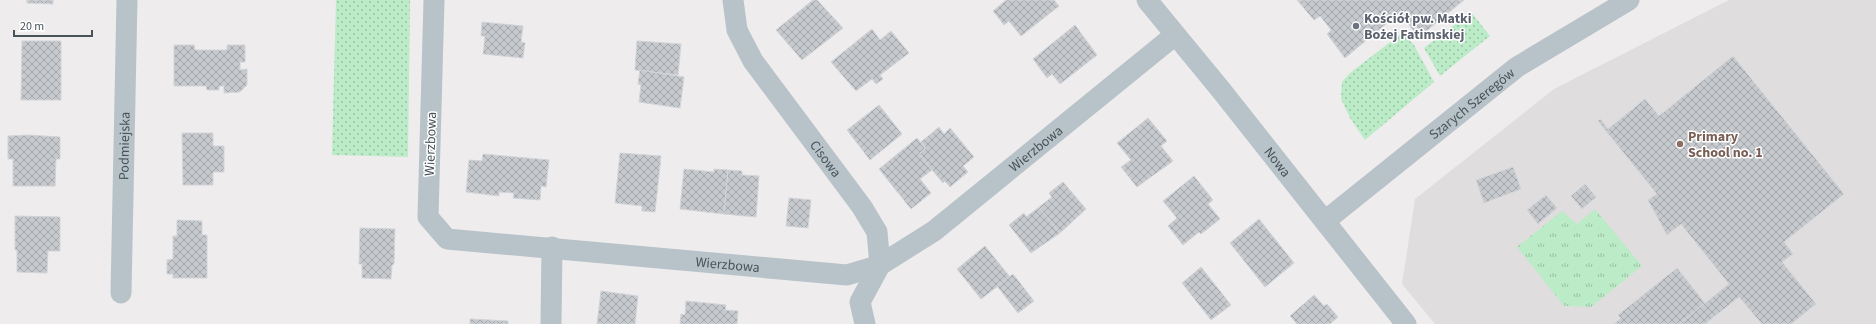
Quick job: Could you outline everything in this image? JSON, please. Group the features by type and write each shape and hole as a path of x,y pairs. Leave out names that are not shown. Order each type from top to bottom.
{"street":[{"name":"Podmiejska","path":"121,293 127,0"},
{"name":"Wierzbowa","path":"434,0 428,217 447,239 552,247 847,275 880,265 934,231 1175,36"},
{"name":"Cisowa","path":"733,0 737,30 753,61 862,206 877,232 880,265"},
{"name":"Nowa","path":"1147,0 1406,324"},
{"name":"Szarych Szeregów","path":"1325,221 1517,67 1629,0"},
{"path":"551,324 552,247"},
{"path":"865,324 860,302 880,265"}],"shaded area":[{"name":"Primary School no. 1","path":"1729,0 1876,0 1876,324 1435,324 1402,284 1415,199 1554,89"}],"green space":[{"path":"336,0 410,0 408,157 332,155"},
{"path":"1471,12 1490,36 1440,76 1424,48"},
{"path":"1402,33 1414,45 1434,82 1365,140 1350,118 1341,99 1342,82 1350,73"},
{"path":"1595,209 1642,266 1591,307 1564,306 1517,247 1562,211 1577,224"}],"building":[{"path":"27,0 53,0 53,4 27,3"},
{"path":"813,0 817,0 843,28 802,60 776,30"},
{"path":"1006,0 1054,0 1059,6 1021,36 1009,21 1004,25 993,11"},
{"name":"Kościół pw. Matki Bożej Fatimskiej","path":"1297,0 1464,0 1419,37 1399,13 1345,58 1327,34 1331,30 1325,22 1320,16 1314,20"},
{"path":"482,22 523,26 521,42 525,43 523,58 483,54 485,36 481,36"},
{"path":"1075,25 1097,55 1060,84 1052,74 1047,78 1033,59"},
{"path":"872,29 880,40 891,31 909,53 880,75 883,79 876,84 872,79 856,91 831,62"},
{"path":"22,41 61,41 61,100 21,100"},
{"path":"637,41 681,44 678,75 635,70"},
{"path":"174,45 194,45 195,50 227,50 227,45 245,45 245,62 240,62 240,70 247,69 247,85 240,92 224,93 224,86 219,86 219,90 207,90 206,86 174,86"},
{"path":"1733,56 1844,194 1784,242 1793,254 1782,262 1816,304 1791,324 1762,324 1739,297 1705,324 1679,324 1729,284 1681,224 1667,235 1648,200 1657,194 1598,121 1600,119 1608,129 1645,99 1659,116"},
{"path":"640,70 684,77 680,108 639,102 641,85 638,84"},
{"path":"879,105 902,134 870,160 847,130"},
{"path":"1148,118 1167,141 1161,146 1173,161 1137,187 1121,167 1131,160 1117,143"},
{"path":"939,127 944,134 950,128 974,157 963,166 968,172 950,187 945,181 943,183 919,154 926,148 921,142"},
{"path":"182,133 213,133 213,146 224,146 224,172 213,172 213,185 183,185"},
{"path":"28,135 60,137 60,159 56,159 55,186 13,186 13,159 8,159 8,136"},
{"path":"917,138 925,148 919,154 932,170 920,179 931,193 911,209 879,169"},
{"path":"620,153 661,156 655,212 642,211 642,206 615,203"},
{"path":"483,154 549,160 546,187 541,186 540,200 513,198 514,193 499,192 499,196 466,192 469,160 482,161"},
{"path":"1513,167 1521,189 1484,203 1476,180"},
{"path":"684,169 714,172 714,169 728,170 724,214 680,209"},
{"path":"728,170 742,171 742,175 759,176 756,217 724,214"},
{"path":"1194,176 1213,200 1208,204 1220,219 1201,234 1199,232 1183,245 1168,226 1177,218 1163,201"},
{"path":"1063,182 1086,209 1060,233 1039,207 1052,197 1049,193"},
{"path":"1585,184 1596,197 1582,209 1571,196"},
{"path":"1546,195 1557,208 1538,224 1527,210"},
{"path":"789,198 811,200 808,228 786,226"},
{"path":"1039,207 1060,233 1031,253 1009,225 1024,213 1026,217"},
{"path":"15,216 60,217 60,251 48,251 47,273 17,272 17,250 15,250"},
{"path":"1259,219 1294,263 1265,287 1230,243"},
{"path":"177,220 202,221 202,235 207,235 207,278 173,278 173,274 167,274 167,260 173,259 173,236 177,236"},
{"path":"360,228 395,229 394,264 392,265 391,279 362,278 362,264 359,264"},
{"path":"985,246 1010,277 981,299 957,269"},
{"path":"1201,267 1231,305 1211,320 1182,283"},
{"path":"1677,268 1705,303 1679,324 1614,324 1621,318 1618,315"},
{"path":"1013,274 1034,301 1018,313 997,286"},
{"path":"601,291 638,296 635,324 597,324"},
{"path":"1314,295 1324,306 1327,304 1338,317 1330,324 1297,324 1290,316"},
{"path":"686,301 726,305 725,310 738,311 737,324 680,324 681,314 685,315"},
{"path":"470,319 508,321 508,324 470,324"}],"place":[{"name":"Kościół pw. Matki Bożej Fatimskiej","path":"1356,26"},
{"name":"Primary School no. 1","path":"1680,144"}]}
